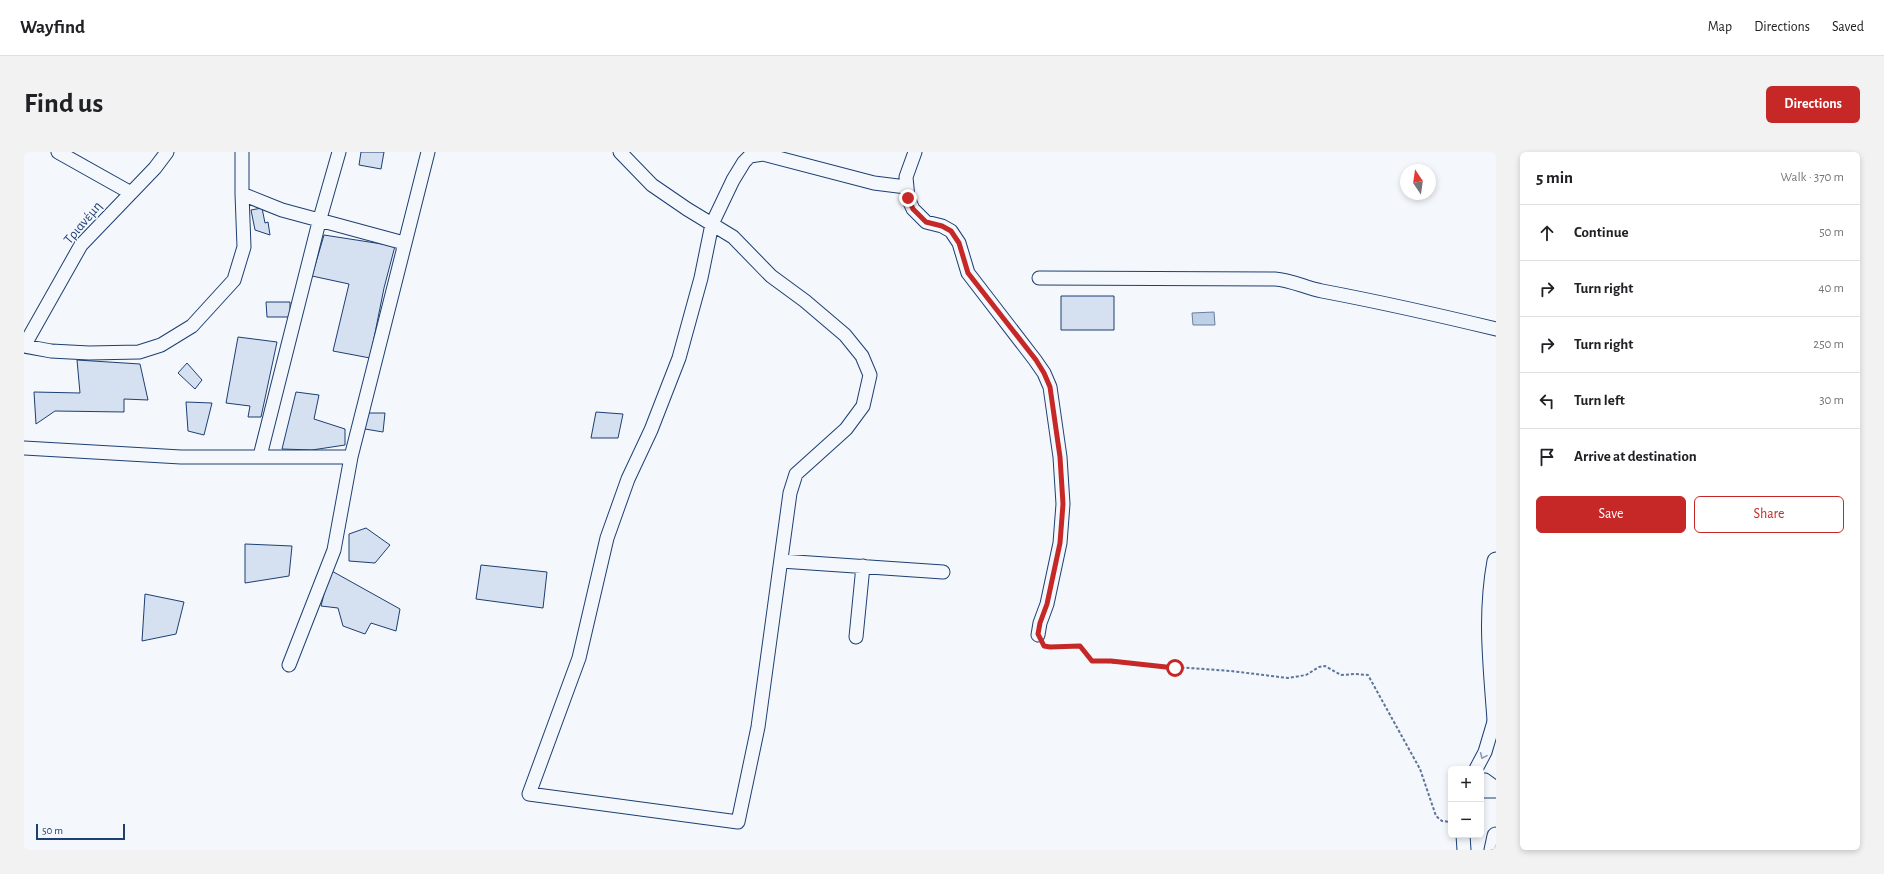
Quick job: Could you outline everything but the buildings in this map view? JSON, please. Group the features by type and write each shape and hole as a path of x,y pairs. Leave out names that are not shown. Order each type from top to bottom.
{"main road":[{"path":"1496,560 1490,608 1489,642 1494,675 1496,720"},
{"path":"1493,850 1496,836"}],"street":[{"path":"58,152 130,193"},
{"name":"Τριανέμη","path":"24,346 81,245 167,152"},
{"path":"24,346 51,351 89,353 139,352 162,345 192,326 234,280 244,247 242,152"},
{"path":"260,456 319,222 339,152"},
{"path":"289,665 334,550 351,457 428,152"},
{"path":"620,152 652,185 687,209 712,224 733,237 771,276 805,301 845,334 862,356 870,375 863,406 846,429 796,474 790,493 758,727 738,822 529,794 579,658 607,538 628,479 651,430 679,358 701,278 712,224 733,180 744,162 750,156 773,156 874,183 906,187"},
{"path":"915,152 906,177 908,198 918,215 926,222 942,226 951,231 959,243 968,273 1036,360 1050,387 1060,457 1063,504 1060,543 1047,604 1040,623 1038,634"},
{"path":"242,194 282,210 319,222 404,243"},
{"path":"1039,278 1288,280 1310,289 1422,311 1496,329"},
{"path":"24,448 180,457 351,457"},
{"path":"781,560 943,572"},
{"path":"856,637 863,566"},
{"path":"1478,766 1485,752 1496,715"},
{"path":"1484,781 1489,782 1496,788"},
{"path":"1484,791 1496,791"},
{"path":"1463,838 1464,850"}],"path":[{"path":"1038,634 1044,646 1080,646 1092,661 1288,678 1306,676 1319,667 1325,666 1341,675 1368,675 1420,769 1436,816 1442,821 1448,822"}],"water":[{"path":"1214,312 1215,325 1193,325 1192,313"}],"route":[{"path":"908,198 913,209 926,222 942,226 951,231 959,243 968,273 1036,360 1050,387 1060,457 1063,504 1060,543 1047,604 1040,623 1038,634 1039,639 1044,646 1080,646 1092,661 1111,661 1175,668"}]}
